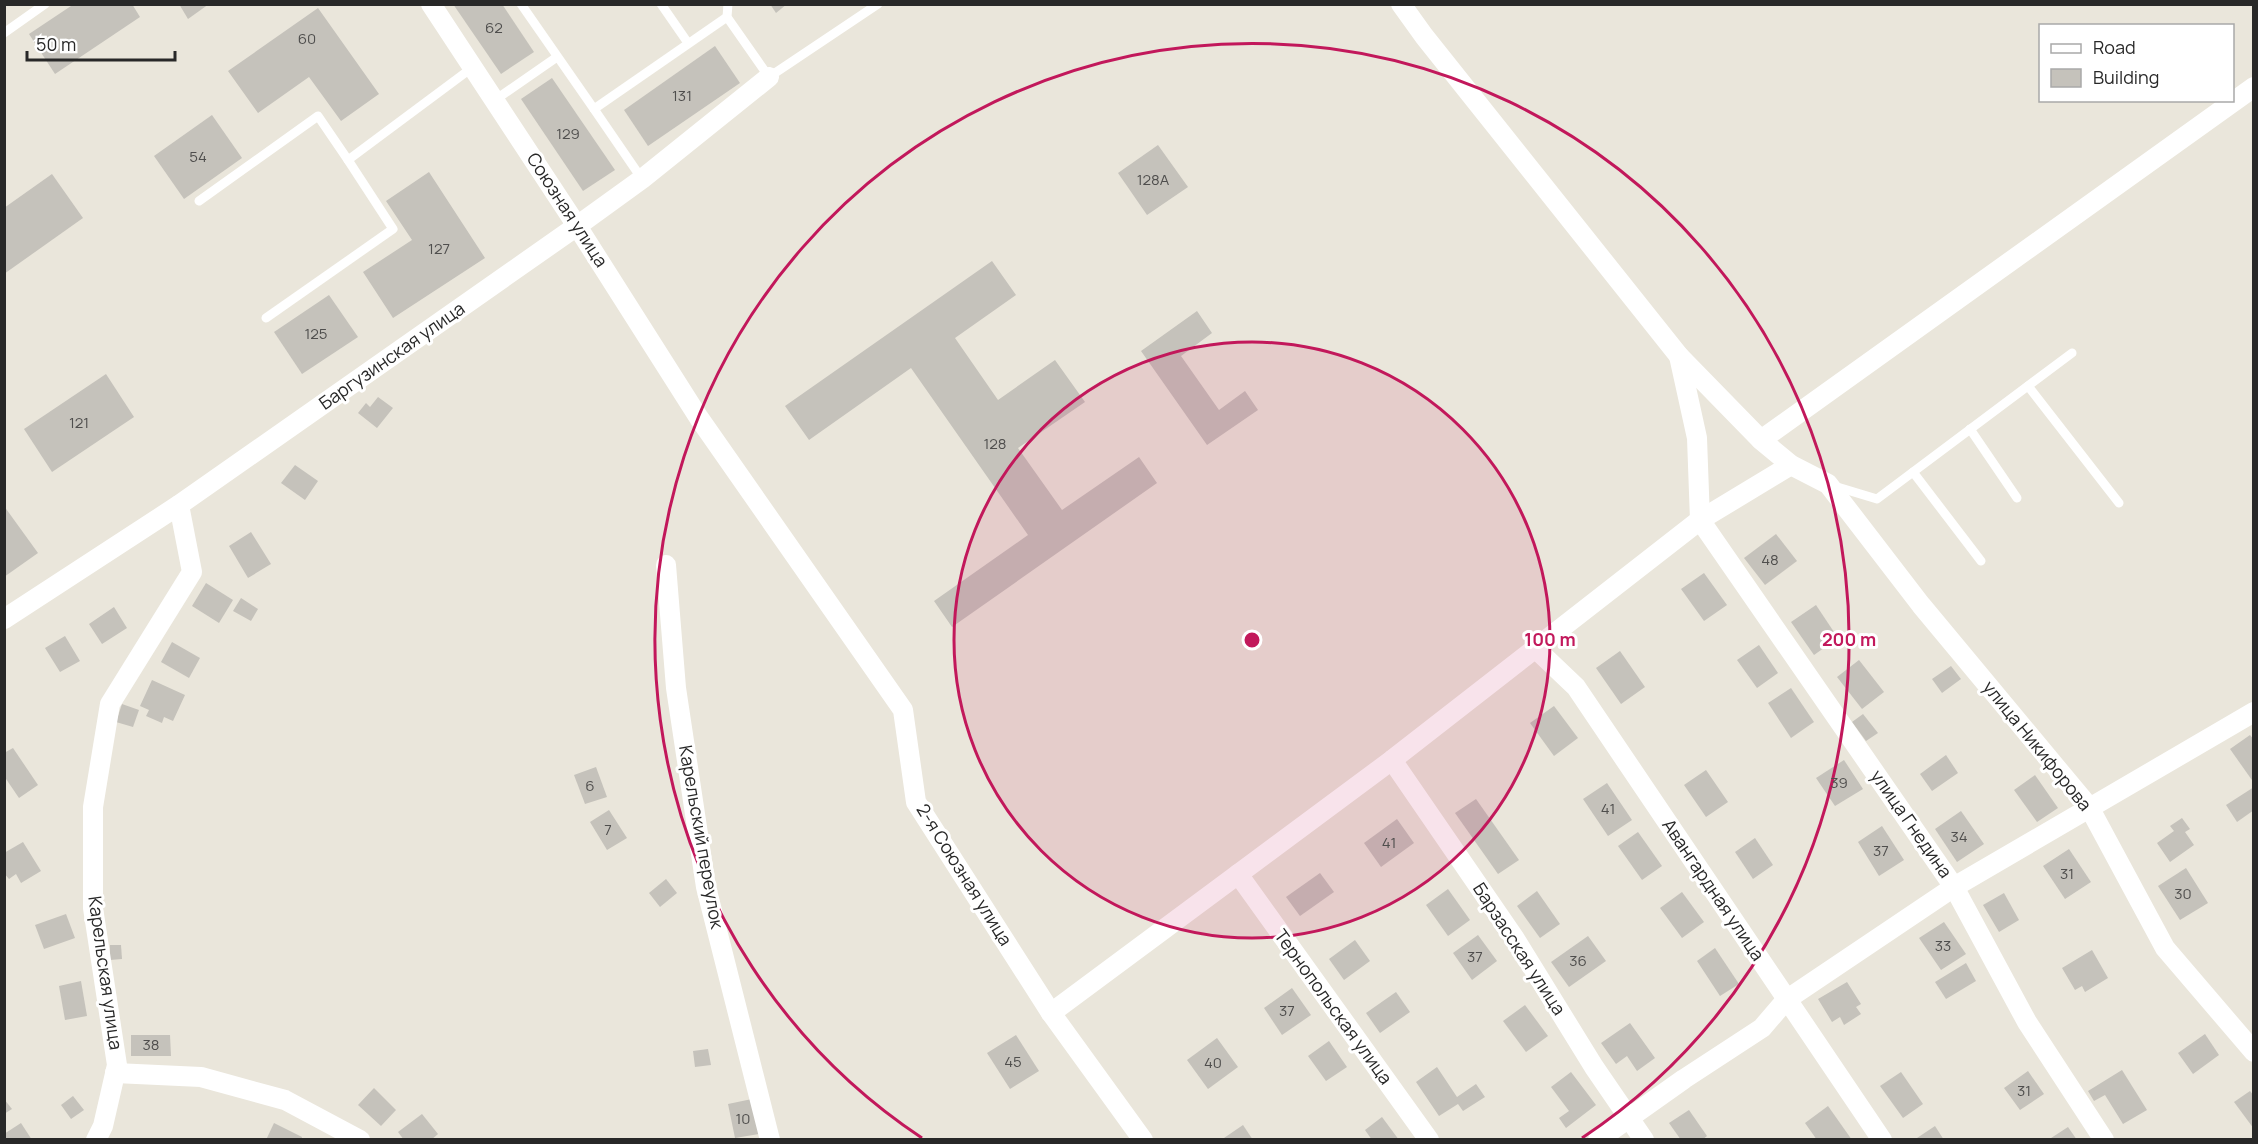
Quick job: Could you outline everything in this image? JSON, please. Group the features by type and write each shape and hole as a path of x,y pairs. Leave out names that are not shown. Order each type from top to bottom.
{"street":[{"name":"Союзная улица","path":"431,4 577,226 699,418"},
{"name":"улица Никифорова","path":"1401,4 1424,36 1680,356 1761,440 1791,465 1828,484 1921,605 2089,807 2165,948 2253,1052"},
{"name":"Баргузинская улица","path":"4,619 179,505 577,226 642,179 769,77"},
{"path":"2234,101 2253,87"},
{"path":"1761,440 2232,102"},
{"path":"1680,356 1697,438 1700,520"},
{"name":"2-я Союзная улица","path":"699,418 903,710 916,802 1051,1013 1143,1140"},
{"path":"1051,1013 1392,760 1700,520 1791,465"},
{"name":"Карельская улица","path":"96,1140 103,1126 117,1065 93,908 93,807 110,704 192,572 179,505"},
{"name":"улица Гнедина","path":"1700,520 1954,887 2027,1022 2104,1140"},
{"name":"Карельский переулок","path":"666,565 676,688 706,887 770,1140"},
{"name":"Авангардная улица","path":"1535,648 1576,687 1881,1140"},
{"path":"1598,1140 1684,1079 1762,1029 1786,1000 1954,887 2253,712"},
{"name":"Барзасская улица","path":"1392,760 1515,939 1594,1067 1644,1140"},
{"name":"Тернопольская улица","path":"1238,874 1429,1140"},
{"path":"116,1073 201,1077 275,1097 285,1100 360,1140"}],"lane":[{"path":"4,33 45,4"},
{"path":"521,4 642,179"},
{"path":"661,4 688,44"},
{"path":"728,4 727,17 769,77 879,4"},
{"path":"594,109 727,17"},
{"path":"495,100 557,57"},
{"path":"348,160 473,67"},
{"path":"199,201 318,116 393,229 266,318"},
{"path":"1828,484 1877,499 2072,353"},
{"path":"2028,386 2119,503"},
{"path":"1970,429 2017,498"},
{"path":"1913,472 1981,561"}],"building":[{"path":"74,4 132,4 140,17 55,74 29,34"},
{"path":"179,4 209,4 188,19"},
{"path":"453,4 502,4 534,52 501,74"},
{"path":"770,4 787,4 776,13"},
{"path":"318,8 379,94 341,121 309,77 258,113 228,71"},
{"path":"715,46 740,83 648,146 624,110"},
{"path":"552,78 615,170 583,191 521,99"},
{"path":"212,115 242,158 184,199 154,156"},
{"path":"1158,145 1188,187 1147,215 1118,173"},
{"path":"429,172 485,258 393,318 363,272 412,240 386,201"},
{"path":"52,174 83,218 4,274 4,208"},
{"path":"992,261 1016,295 955,338 998,400 1055,360 1085,402 1018,448 1062,510 1139,457 1157,483 952,627 934,601 1028,535 911,368 809,440 785,406"},
{"path":"329,295 358,337 302,374 274,332"},
{"path":"1197,311 1212,333 1181,356 1219,410 1245,391 1258,410 1207,445 1141,351"},
{"path":"106,374 134,417 52,472 24,429"},
{"path":"378,397 393,408 377,428 358,413 366,403 370,407"},
{"path":"295,465 318,481 305,500 281,483"},
{"path":"4,506 38,553 4,577"},
{"path":"251,532 271,564 248,578 229,546"},
{"path":"1776,534 1797,561 1765,585 1744,558"},
{"path":"1704,573 1727,605 1704,621 1681,589"},
{"path":"206,583 233,600 219,623 192,606"},
{"path":"241,598 258,609 251,621 233,611"},
{"path":"1816,605 1838,638 1814,655 1791,622"},
{"path":"114,607 127,628 102,644 89,624"},
{"path":"65,636 80,661 60,672 45,648"},
{"path":"172,642 200,658 189,678 161,662"},
{"path":"1759,645 1778,673 1757,688 1737,660"},
{"path":"1620,651 1645,687 1621,704 1596,668"},
{"path":"1859,660 1884,692 1862,709 1837,677"},
{"path":"1951,666 1961,679 1942,693 1932,679"},
{"path":"152,680 185,695 173,721 164,717 162,723 146,716 149,710 140,706"},
{"path":"1791,688 1814,722 1791,738 1768,703"},
{"path":"122,704 139,710 133,727 116,722"},
{"path":"1554,706 1578,738 1554,756 1530,723"},
{"path":"1863,714 1878,733 1866,741 1852,722"},
{"path":"2250,735 2254,740 2254,783 2230,749"},
{"path":"13,748 38,785 19,798 4,776 4,753"},
{"path":"1946,755 1958,773 1932,791 1920,774"},
{"path":"1844,760 1863,789 1835,806 1816,778"},
{"path":"596,767 607,797 585,804 574,775"},
{"path":"1706,770 1728,802 1706,817 1684,785"},
{"path":"2035,775 2058,808 2037,822 2014,790"},
{"path":"1607,783 1632,820 1608,836 1583,799"},
{"path":"2254,787 2254,810 2237,822 2226,805"},
{"path":"1476,799 1519,860 1498,874 1455,813"},
{"path":"609,810 627,838 607,850 590,822"},
{"path":"1961,811 1984,844 1957,862 1935,829"},
{"path":"2182,818 2190,829 2185,832 2194,845 2170,862 2157,843 2174,831 2170,826"},
{"path":"1397,819 1414,843 1381,867 1364,843"},
{"path":"1882,826 1904,860 1879,876 1858,842"},
{"path":"1638,832 1662,866 1642,880 1618,846"},
{"path":"1755,838 1773,865 1753,879 1735,852"},
{"path":"23,842 41,871 21,883 16,874 9,879 4,873 4,853"},
{"path":"2069,849 2091,882 2065,899 2043,866"},
{"path":"2186,868 2208,903 2180,920 2158,886"},
{"path":"1320,873 1334,892 1300,916 1286,897"},
{"path":"666,879 677,893 660,907 649,893"},
{"path":"1448,889 1470,920 1448,936 1426,905"},
{"path":"1537,891 1560,924 1540,938 1517,906"},
{"path":"1682,892 1704,922 1682,938 1660,908"},
{"path":"2004,893 2019,920 1999,932 1983,905"},
{"path":"66,914 75,938 44,949 35,925"},
{"path":"1944,922 1966,954 1941,970 1919,938"},
{"path":"1478,935 1497,961 1472,980 1453,953"},
{"path":"1588,936 1606,961 1569,987 1551,962"},
{"path":"1355,940 1370,961 1344,980 1329,959"},
{"path":"110,945 121,945 122,959 110,960"},
{"path":"1715,948 1739,984 1720,996 1697,961"},
{"path":"2092,950 2108,978 2085,992 2082,986 2075,990 2062,968"},
{"path":"1966,963 1976,981 1946,999 1935,982"},
{"path":"81,981 87,1016 65,1020 59,986"},
{"path":"1847,982 1861,1004 1856,1007 1861,1014 1844,1025 1840,1017 1832,1022 1818,999"},
{"path":"1292,988 1311,1015 1282,1035 1264,1008"},
{"path":"1396,992 1410,1012 1380,1033 1366,1013"},
{"path":"1525,1005 1548,1036 1526,1052 1503,1021"},
{"path":"1630,1023 1655,1058 1637,1071 1627,1056 1616,1064 1601,1043"},
{"path":"2205,1034 2219,1055 2193,1074 2178,1053"},
{"path":"131,1035 170,1035 171,1056 131,1056"},
{"path":"1016,1035 1039,1071 1010,1089 987,1053"},
{"path":"1217,1038 1238,1067 1208,1089 1187,1060"},
{"path":"1329,1041 1347,1067 1326,1081 1308,1056"},
{"path":"708,1049 711,1065 695,1067 693,1051"},
{"path":"1437,1067 1457,1097 1476,1084 1485,1097 1463,1111 1458,1104 1439,1116 1416,1082"},
{"path":"2122,1070 2147,1110 2123,1124 2105,1095 2094,1101 2088,1091"},
{"path":"2028,1071 2044,1094 2020,1110 2004,1088"},
{"path":"1571,1072 1596,1105 1566,1128 1559,1118 1569,1111 1551,1087"},
{"path":"1901,1072 1923,1104 1903,1118 1880,1086"},
{"path":"374,1088 396,1110 381,1126 358,1105"},
{"path":"2250,1091 2254,1096 2254,1129 2234,1102"},
{"path":"73,1096 84,1110 71,1119 61,1105"},
{"path":"4,1099 12,1109 4,1114"},
{"path":"752,1099 759,1134 735,1138 728,1104"},
{"path":"1828,1106 1852,1140 1817,1140 1805,1123"},
{"path":"1689,1110 1707,1136 1702,1140 1681,1140 1669,1123"},
{"path":"422,1114 438,1134 431,1140 404,1140 398,1132"},
{"path":"1382,1117 1399,1140 1372,1140 1365,1130"},
{"path":"21,1123 32,1140 4,1140 4,1134"},
{"path":"274,1123 302,1137 301,1140 266,1140"},
{"path":"1243,1125 1253,1140 1226,1140 1224,1138"},
{"path":"1935,1126 1944,1140 1914,1140"},
{"path":"2068,1127 2077,1140 2048,1140"}]}
